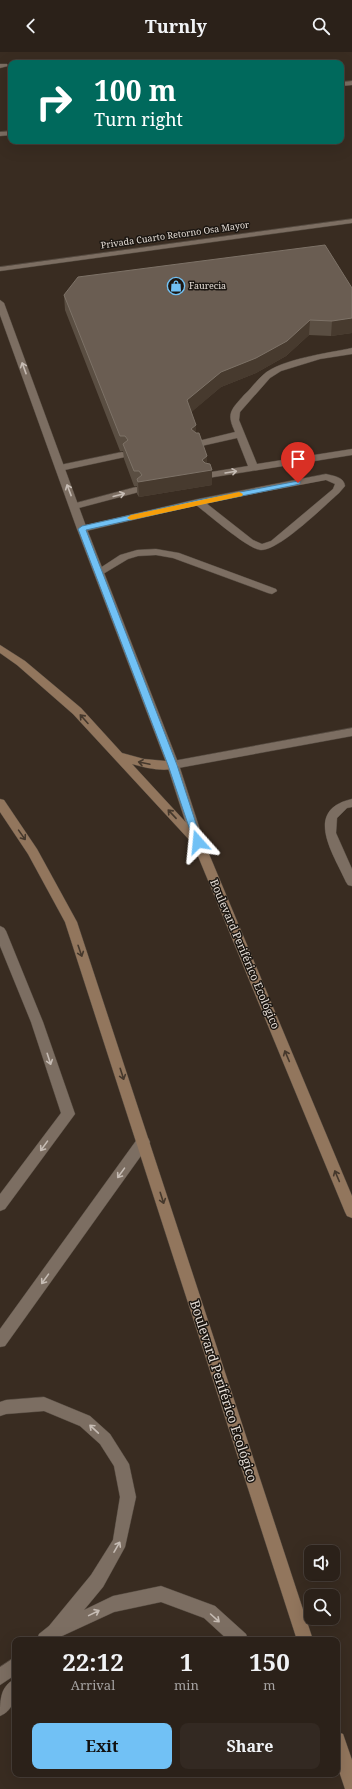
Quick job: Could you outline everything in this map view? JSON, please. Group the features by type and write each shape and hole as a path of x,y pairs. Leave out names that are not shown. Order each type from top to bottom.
{"street":[{"name":"Privada Cuarto Retorno Osa Mayor","path":"0,269 352,221"},
{"path":"0,304 75,506 82,529 173,765 198,842"},
{"path":"254,468 234,420 235,412 267,376 290,365 352,351"},
{"path":"197,444 240,434"},
{"path":"208,475 352,452"},
{"path":"60,468 122,455"},
{"path":"82,529 198,502 326,477 335,479 340,483 340,486 336,491 274,543 261,547 250,542 198,502"},
{"path":"75,506 136,490"},
{"path":"99,572 124,557 137,553 156,552 175,555 272,591"},
{"name":"Boulevard Periférico Ecológico","path":"0,648 22,663 76,711 198,842 352,1212"},
{"path":"116,755 141,763 158,766 173,765 352,732"},
{"name":"Boulevard Periférico Ecológico","path":"0,803 33,852 70,922 143,1142 303,1637"},
{"path":"352,803 343,805 331,817 330,833 352,882"},
{"path":"0,931 37,1022 68,1114 0,1205"},
{"path":"0,1341 143,1142"},
{"path":"0,1409 6,1407 44,1404 85,1421 105,1439 121,1464 128,1497 120,1542 97,1581 50,1637"},
{"path":"50,1637 113,1604 161,1594 209,1612 237,1637"},
{"path":"0,1677 12,1667"},
{"path":"0,1708 12,1691"},
{"path":"340,1749 352,1785"}],"building":[{"path":"325,245 352,288 352,318 332,321 310,320 287,341 256,358 221,372 187,400 196,425 191,429 196,433 199,433 207,456 202,460 205,463 210,464 212,470 138,482 137,479 142,475 139,471 134,471 123,444 128,440 125,436 120,436 64,295 78,277"}],"slow traffic":[{"path":"131,518 239,494"}],"place":[{"name":"Faurecia","path":"176,286"}],"route":[{"path":"198,842 173,765 82,529 198,502 298,483"}]}
